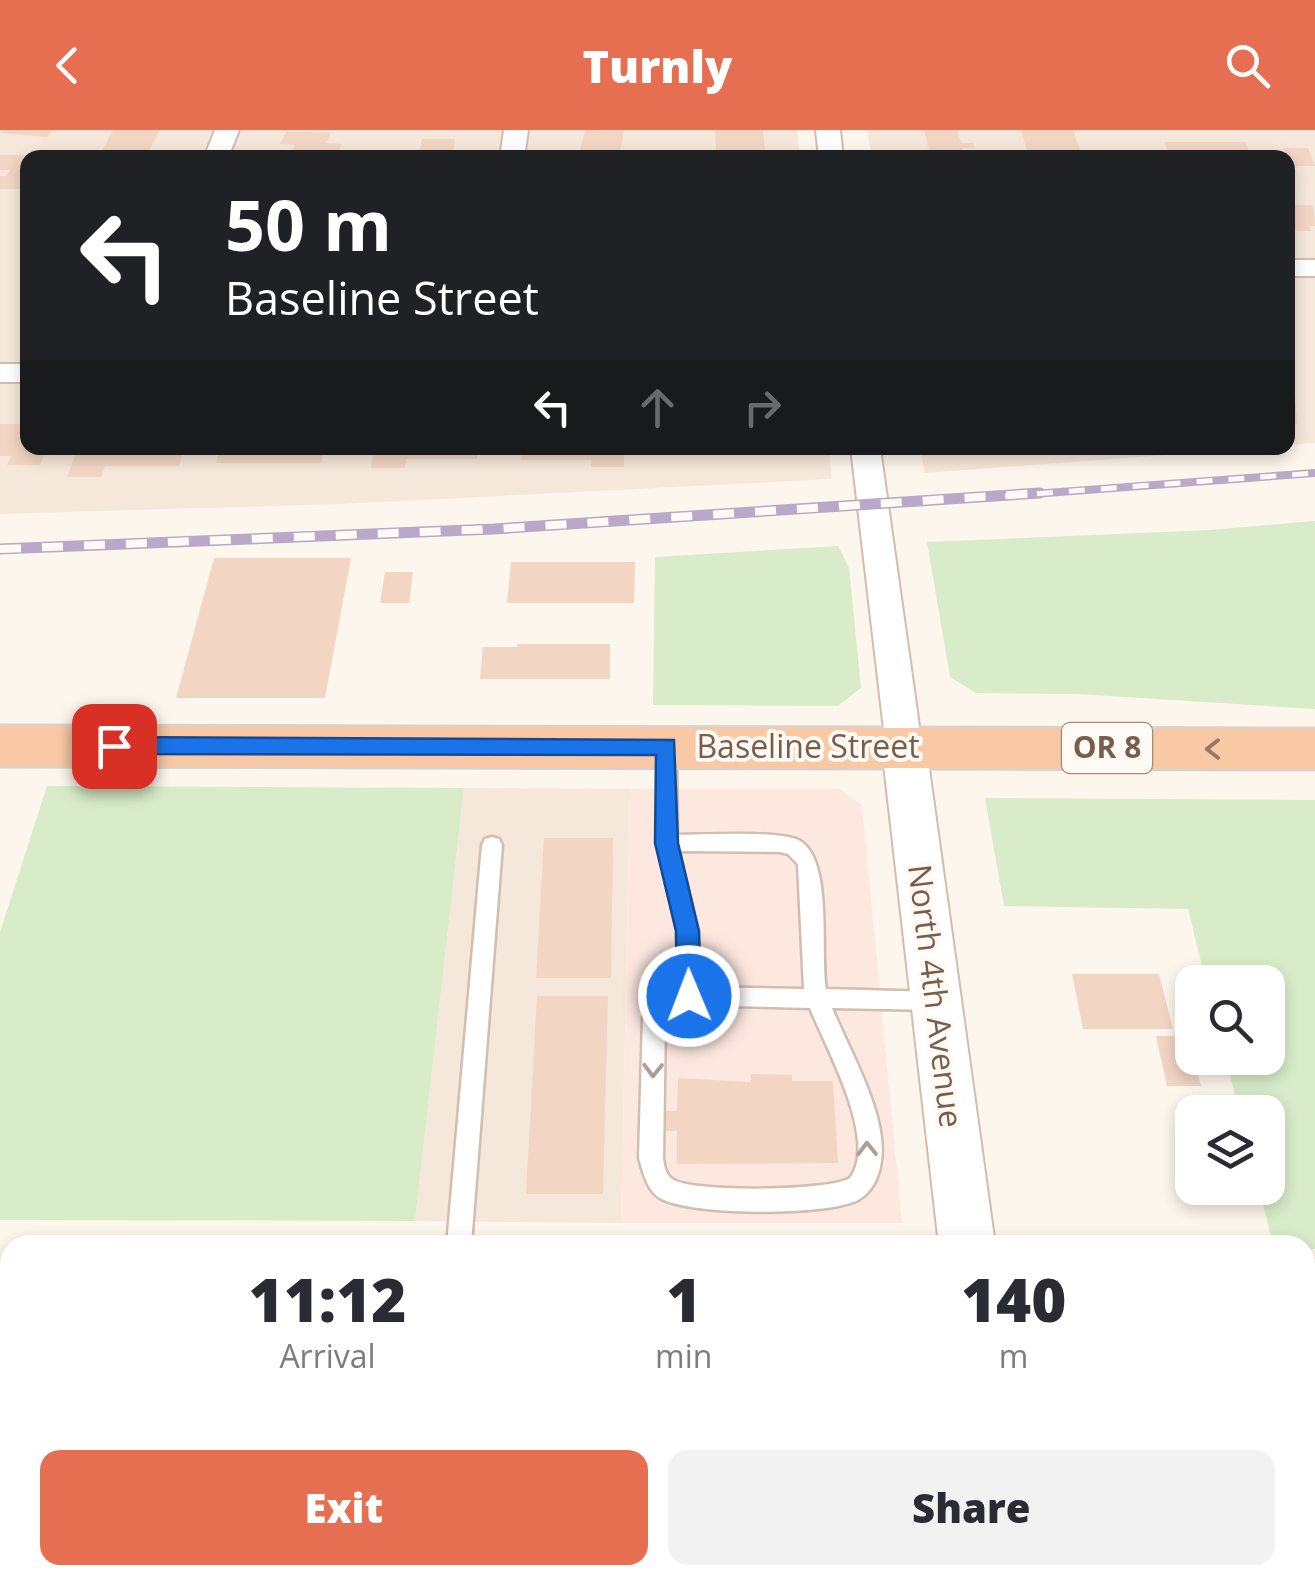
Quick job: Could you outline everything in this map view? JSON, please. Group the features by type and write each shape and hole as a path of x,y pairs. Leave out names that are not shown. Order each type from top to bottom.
{"highway":[{"name":"Baseline Street","path":"0,746 1315,749"}],"street":[{"path":"866,455 904,747"},
{"name":"North 4th Avenue","path":"904,747 966,1235"}],"lane":[{"path":"666,746 666,843 688,931 689,996"},
{"path":"666,843 780,844 802,852 809,870 817,999 862,1111 868,1138 867,1176 858,1187 822,1198 699,1198 666,1190 655,1176 651,1158 654,1017 661,1003 689,996 817,999 936,1002"},
{"path":"460,1235 492,845"}],"shaded area":[{"path":"0,130 797,130 799,150 20,150 20,455 830,455 832,479 341,504 0,514"},
{"path":"867,130 1315,130 1315,443 1295,444 1295,150 871,150"},
{"path":"921,455 1165,455 925,473"},
{"path":"464,788 630,789 621,1223 415,1221"},
{"path":"630,789 840,789 862,805 902,1223 621,1223"}],"green space":[{"path":"1315,521 1315,709 1078,694 976,693 950,677 927,542 1210,530"},
{"path":"838,546 849,568 861,688 838,706 653,705 655,557"},
{"path":"47,786 464,788 415,1221 0,1220 0,932"},
{"path":"985,798 1315,800 1315,1235 1271,1235 1263,1205 1285,1205 1285,1095 1235,1095 1230,1075 1285,1075 1285,965 1202,965 1188,909 1004,906"}],"building":[{"path":"53,130 47,137 1,133"},
{"path":"113,130 160,130 149,150 102,150"},
{"path":"585,130 624,131 620,150 580,150"},
{"path":"715,130 763,130 765,150 716,150"},
{"path":"924,130 957,130 961,143 973,143 975,148 962,150 929,150"},
{"path":"1021,130 1073,130 1080,150 1027,150"},
{"path":"287,131 331,133 326,143 342,144 339,150 293,150 295,145 280,144"},
{"path":"422,139 455,139 453,150 420,150"},
{"path":"1164,142 1245,142 1248,150 1168,150"},
{"path":"1308,148 1315,166 1295,166 1295,150 1284,150"},
{"path":"0,155 20,155 20,189 0,189 0,176 7,176 10,170 0,170"},
{"path":"1295,205 1313,205 1315,226 1309,226 1311,231 1295,231"},
{"path":"0,424 20,424 20,455 44,455 40,465 7,465 11,456 0,456"},
{"path":"75,455 182,455 179,466 105,466 101,477 67,477"},
{"path":"218,455 323,455 321,463 216,463"},
{"path":"373,455 477,455 477,459 406,459 405,468 371,468"},
{"path":"521,455 624,455 624,467 591,467 591,460 520,460"},
{"path":"214,558 351,558 325,698 176,698"},
{"path":"511,562 635,562 634,603 507,603"},
{"path":"385,572 413,572 409,603 380,603"},
{"path":"610,644 610,679 480,679 483,647"},
{"path":"544,838 613,838 611,978 536,978"},
{"path":"1072,974 1159,974 1173,1029 1083,1029"},
{"path":"537,996 608,996 603,1194 526,1194"},
{"path":"1156,1036 1175,1036 1175,1075 1198,1075 1201,1086 1167,1086"},
{"path":"751,1074 792,1075 792,1081 833,1081 838,1163 677,1164 677,1131 662,1131 662,1111 677,1111 678,1078 751,1082"}],"railway":[{"path":"1005,496 1315,473"},
{"path":"0,549 494,529 1040,493"}],"route":[{"path":"114,746 666,746 666,843 688,931 689,996"}]}
